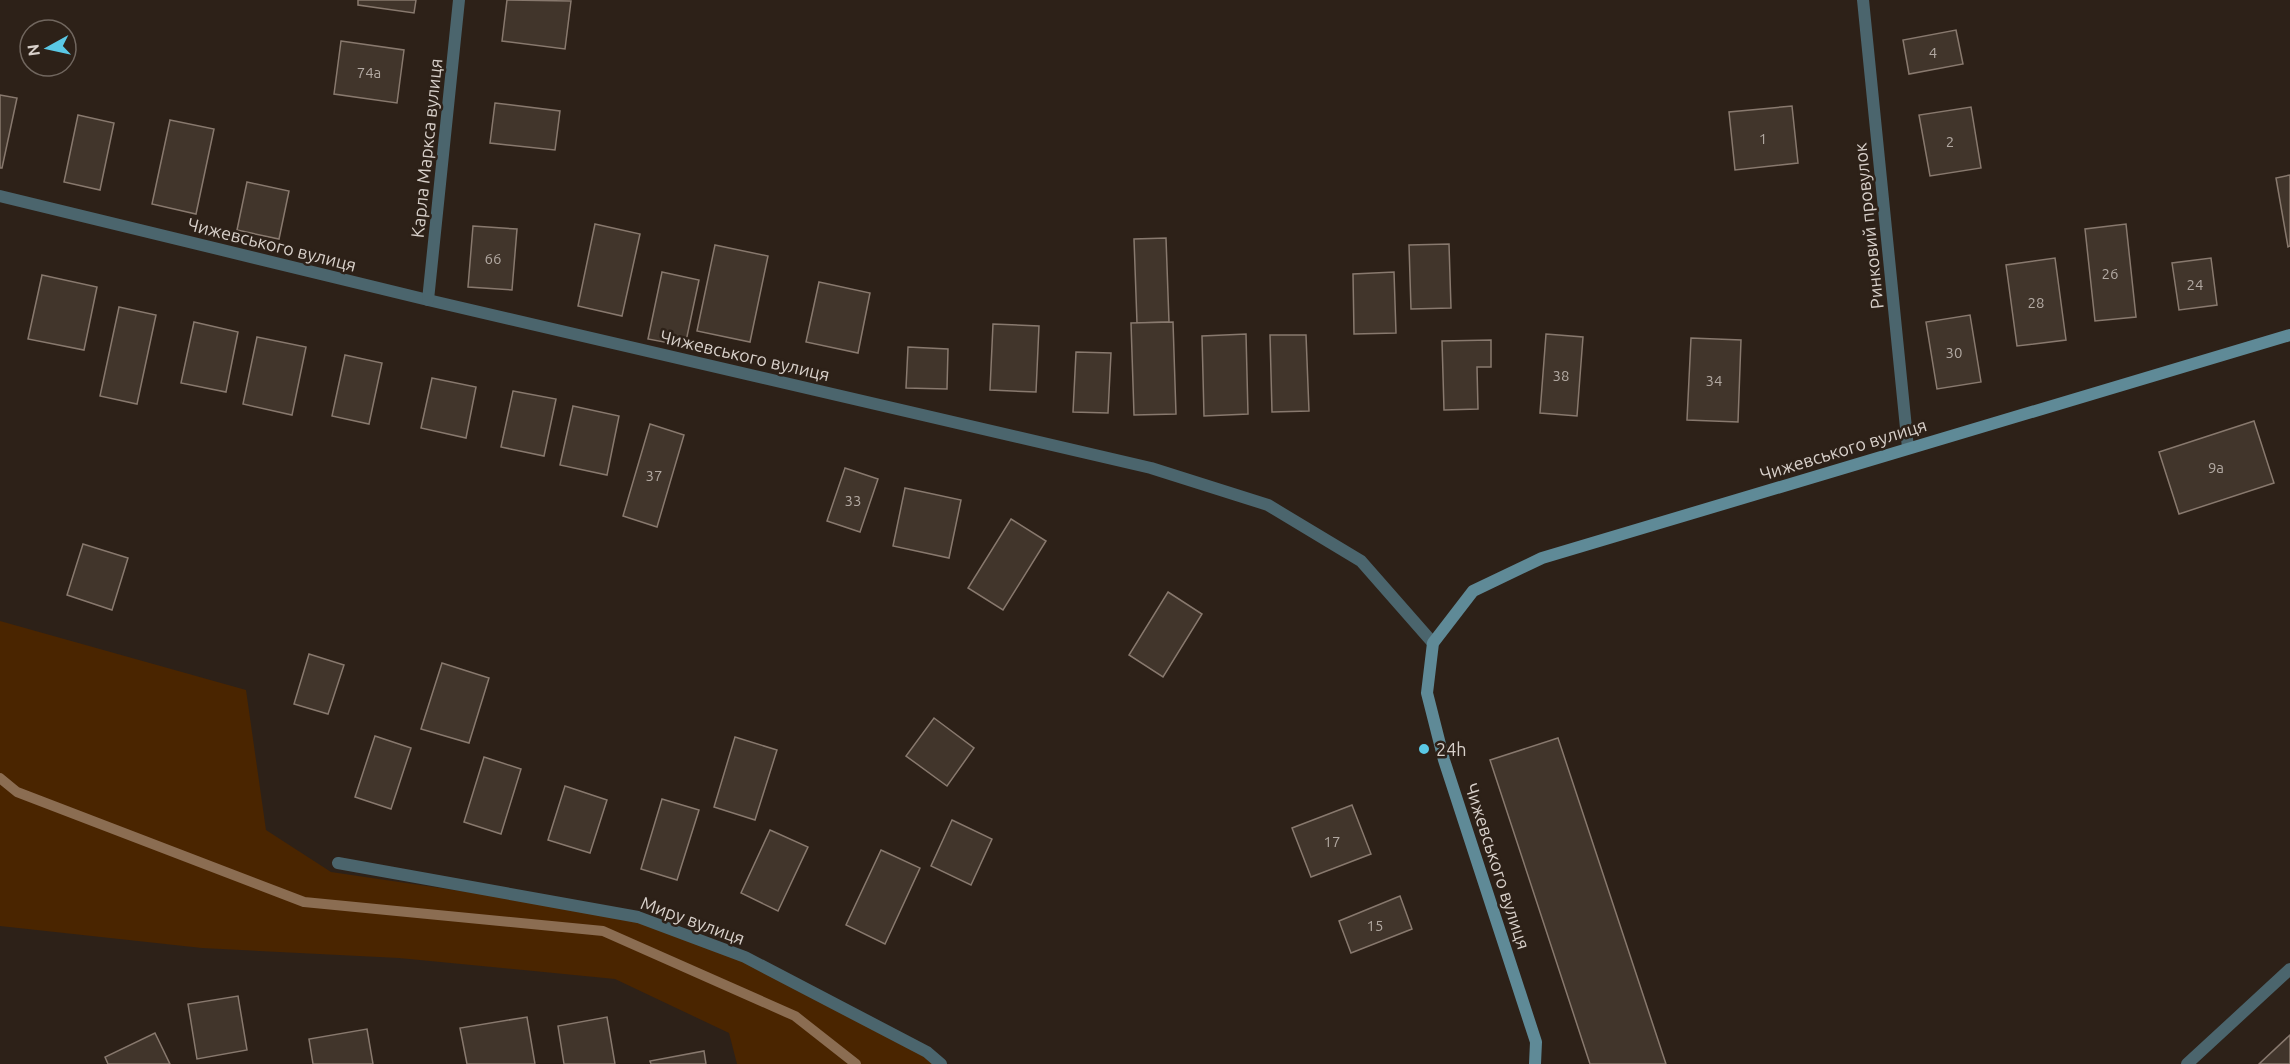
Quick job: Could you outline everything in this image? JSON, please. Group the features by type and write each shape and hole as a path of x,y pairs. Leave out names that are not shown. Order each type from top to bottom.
{"street":[{"name":"Карла Маркса вулиця","path":"428,300 459,0"},
{"name":"Ринковий провулок","path":"1863,0 1908,448"},
{"name":"Чижевського вулиця","path":"0,196 428,300 1150,468 1268,505 1361,561 1432,643"},
{"name":"Чижевського вулиця","path":"1535,1064 1536,1042 1444,760 1427,693 1432,643 1473,591 1542,558 2290,335"},
{"name":"Миру вулиця","path":"338,863 638,917 745,957 927,1052 941,1064"},
{"path":"2187,1064 2290,969"}],"shaded area":[{"path":"0,621 246,690 266,830 331,872 638,917 745,957 941,1064 737,1064 729,1033 615,979 399,958 202,948 0,926"}],"building":[{"path":"358,0 416,0 414,13 358,5"},
{"path":"507,0 571,1 565,49 502,41"},
{"path":"1956,30 1963,64 1909,74 1903,40"},
{"path":"341,41 404,50 397,103 334,94"},
{"path":"0,95 17,98 2,168 0,168"},
{"path":"495,103 560,111 555,150 490,143"},
{"path":"1792,106 1798,163 1735,170 1729,112"},
{"path":"1971,107 1981,168 1930,176 1919,115"},
{"path":"78,115 114,123 100,190 64,182"},
{"path":"170,120 214,129 196,214 152,204"},
{"path":"2290,175 2290,246 2288,247 2276,178"},
{"path":"247,182 289,191 279,239 237,230"},
{"path":"595,224 640,234 622,316 578,306"},
{"path":"2126,224 2136,317 2095,321 2085,229"},
{"path":"473,226 517,229 512,290 468,287"},
{"path":"1166,238 1169,322 1137,323 1134,239"},
{"path":"1449,244 1451,308 1411,309 1409,245"},
{"path":"715,245 768,256 750,342 697,331"},
{"path":"2055,258 2066,340 2017,346 2006,265"},
{"path":"2211,258 2217,305 2179,310 2172,263"},
{"path":"662,272 699,280 685,346 648,339"},
{"path":"1394,272 1396,333 1354,334 1353,274"},
{"path":"42,275 97,287 84,350 28,339"},
{"path":"819,282 870,293 858,353 806,342"},
{"path":"119,307 156,315 137,404 100,396"},
{"path":"1970,315 1981,382 1937,389 1926,322"},
{"path":"194,322 238,332 226,392 181,383"},
{"path":"1173,322 1176,414 1134,415 1131,323"},
{"path":"993,324 1039,326 1036,392 990,390"},
{"path":"1246,334 1248,414 1204,416 1202,336"},
{"path":"1546,334 1583,337 1577,416 1540,413"},
{"path":"1270,335 1306,335 1309,411 1272,412"},
{"path":"257,337 306,347 292,415 243,404"},
{"path":"1691,338 1741,340 1738,422 1687,420"},
{"path":"1491,340 1491,367 1477,367 1478,409 1444,410 1442,341"},
{"path":"908,347 948,349 947,389 906,388"},
{"path":"1076,352 1111,353 1108,413 1073,412"},
{"path":"345,355 382,363 369,424 332,416"},
{"path":"432,378 476,387 466,438 421,428"},
{"path":"513,391 556,399 544,456 501,447"},
{"path":"573,406 619,416 607,475 560,465"},
{"path":"2254,421 2274,483 2179,514 2159,452"},
{"path":"650,424 684,435 657,527 623,516"},
{"path":"845,468 878,479 860,532 827,521"},
{"path":"905,488 961,500 949,558 893,546"},
{"path":"1011,519 1046,541 1003,610 968,588"},
{"path":"83,544 128,558 112,610 67,595"},
{"path":"1168,592 1202,614 1163,677 1129,655"},
{"path":"309,654 344,665 328,714 294,704"},
{"path":"442,663 489,678 469,743 421,729"},
{"path":"934,718 974,748 947,786 906,756"},
{"path":"375,736 411,748 391,809 355,797"},
{"path":"735,737 777,750 755,820 714,807"},
{"path":"1558,738 1666,1064 1590,1064 1490,760"},
{"path":"484,757 521,769 501,834 464,822"},
{"path":"565,786 607,800 590,853 548,840"},
{"path":"662,799 699,810 677,880 641,869"},
{"path":"1352,805 1371,854 1311,877 1292,828"},
{"path":"952,820 992,839 971,885 931,866"},
{"path":"770,830 808,847 778,911 741,893"},
{"path":"881,850 920,868 885,944 846,925"},
{"path":"1400,896 1412,929 1351,953 1339,921"},
{"path":"238,996 247,1050 197,1059 188,1004"},
{"path":"527,1017 535,1064 467,1064 460,1028"},
{"path":"607,1017 615,1064 564,1064 558,1026"},
{"path":"367,1029 373,1064 313,1064 309,1039"},
{"path":"155,1033 170,1064 108,1064 105,1057"},
{"path":"2290,1035 2290,1064 2259,1064"},
{"path":"704,1051 706,1064 651,1064 650,1061"}],"waterway":[{"path":"0,778 17,792 304,902 603,931 795,1016 856,1064"}],"place":[{"name":"24h","path":"1424,749"}]}
